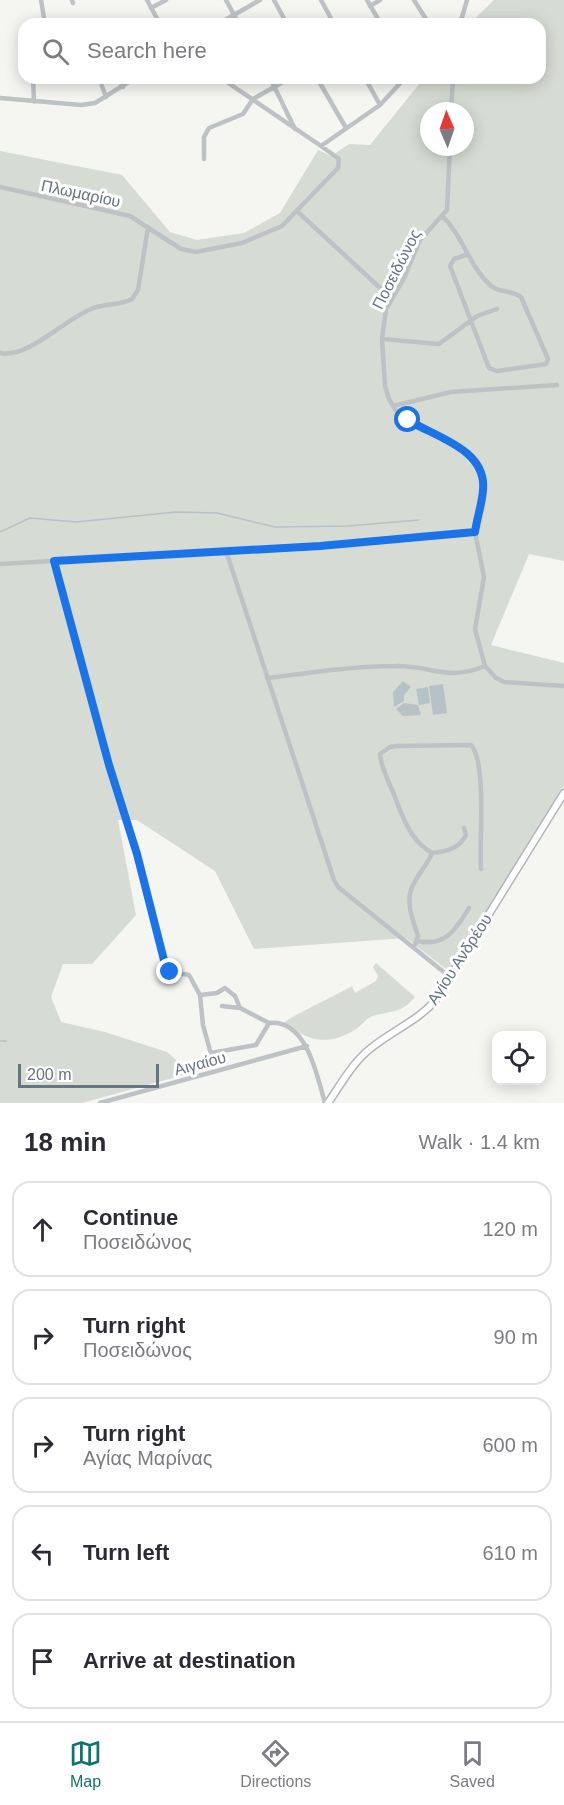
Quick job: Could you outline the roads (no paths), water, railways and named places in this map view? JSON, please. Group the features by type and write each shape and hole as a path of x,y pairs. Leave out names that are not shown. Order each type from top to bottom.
{"main road":[{"name":"Αγίου Ανδρέου","path":"327,1103 355,1064 369,1049 426,1010 450,977 564,793"}],"street":[{"path":"41,0 44,18"},
{"path":"147,0 156,18"},
{"path":"151,8 166,0"},
{"path":"226,0 236,18"},
{"path":"229,18 260,0"},
{"path":"274,0 284,18"},
{"path":"321,0 331,18"},
{"path":"367,0 377,18"},
{"path":"370,6 380,0"},
{"path":"414,0 425,18"},
{"path":"462,0 466,3 462,18"},
{"path":"33,84 34,102"},
{"path":"101,84 106,97"},
{"path":"0,98 81,105 95,103 127,84"},
{"path":"230,84 321,146 380,105 399,84"},
{"path":"273,84 295,129"},
{"path":"204,159 206,131 243,114 253,99 280,84"},
{"path":"320,84 346,128"},
{"path":"368,84 380,105"},
{"path":"452,102 453,84"},
{"name":"Πλωμαρίου","path":"0,187 130,216 182,249 195,252 210,251 242,243 273,231 298,212 338,168 339,159 321,146"},
{"name":"Ποσειδώνος","path":"393,406 385,386 383,321 391,298 404,278 420,240 442,216 449,202 450,156"},
{"path":"298,212 391,298"},
{"path":"442,216 452,227 466,255 492,287 521,297 548,362 493,370 487,364 450,266 454,259 466,255"},
{"path":"0,353 12,353 29,347 90,309 132,299 138,290 148,227"},
{"path":"382,339 439,344 471,320 497,309"},
{"path":"393,406 451,392 557,385"},
{"path":"393,406 408,420 448,441 476,462 484,485 475,532 484,572 474,625 485,666 496,678 504,682 564,686"},
{"path":"0,564 320,546 475,532"},
{"path":"226,551 334,880 450,977"},
{"path":"54,561 109,765 137,854 166,968 170,972 189,975 200,995 199,1004 214,1065"},
{"path":"267,678 374,667 420,667 446,674 485,666"},
{"path":"464,828 466,835 458,847 432,853 423,847 407,829 380,754 398,746 471,745 476,753 480,778 481,869"},
{"path":"414,947 418,941 413,923 410,892 432,853"},
{"path":"418,941 434,943 446,939 469,908"},
{"path":"200,995 217,993 225,988 235,996 240,1008"},
{"path":"222,1006 240,1008 269,1023 289,1028 307,1046 327,1103"},
{"path":"211,1053 256,1045 269,1023"},
{"name":"Αιγαίου","path":"100,1103 307,1046"},
{"path":"132,1095 133,1103"}],"waterway":[{"path":"0,532 30,518 76,522 176,512 217,513 275,527 348,526 419,520"},
{"path":"0,1041 6,1041"}]}
